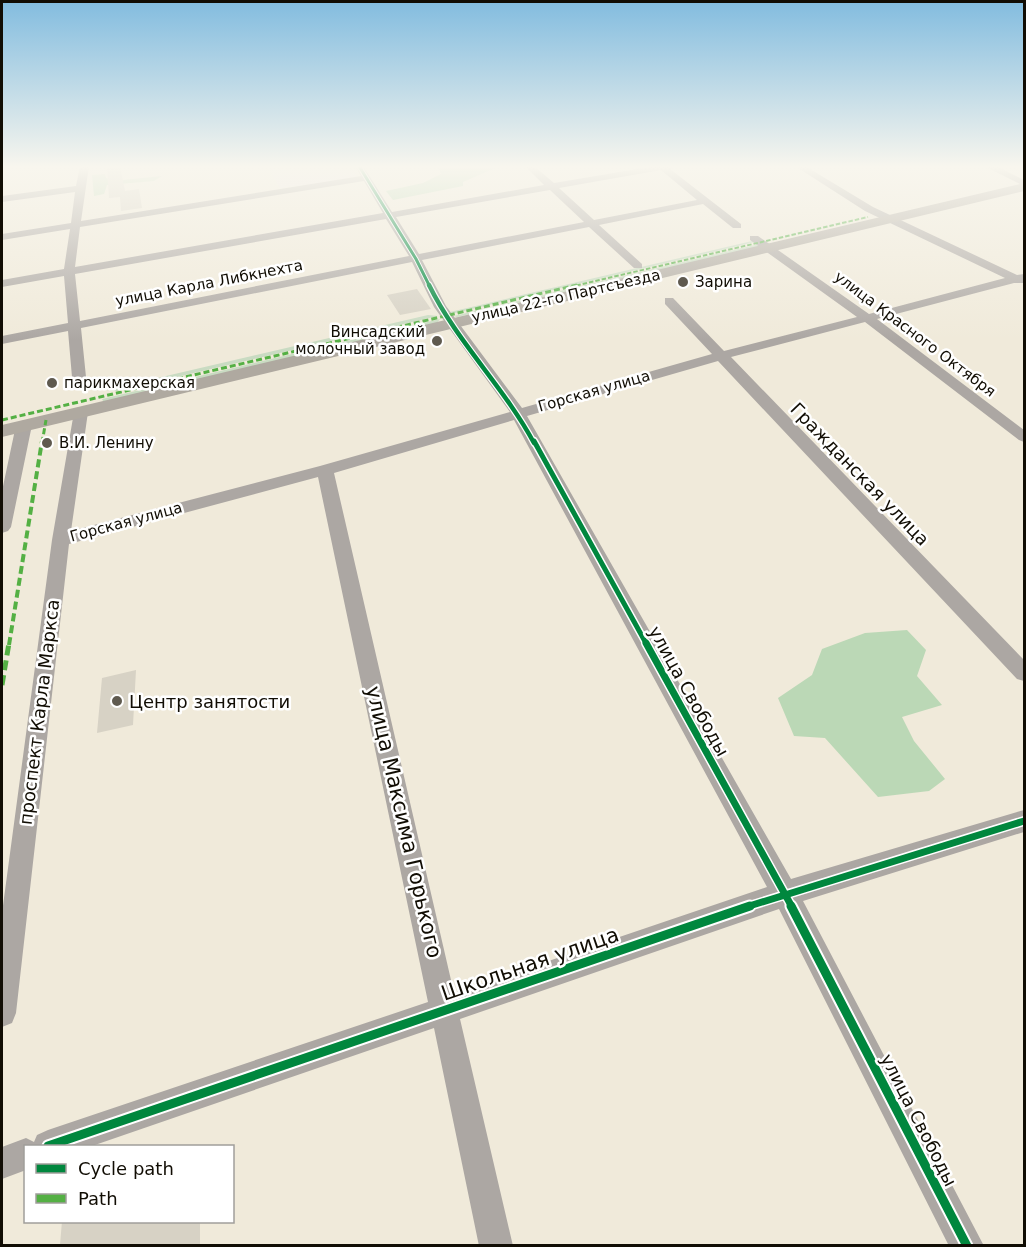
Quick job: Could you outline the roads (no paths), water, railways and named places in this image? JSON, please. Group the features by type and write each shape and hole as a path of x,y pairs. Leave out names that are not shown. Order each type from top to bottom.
{"main road":[{"name":"улица 22-го Партсъезда","path":"2,430 81,412 638,266 815,224"},
{"name":"улица 22-го Партсъезда","path":"2,413 770,248 869,224"}],"street":[{"path":"2,237 86,224"},
{"path":"2,283 342,224"},
{"name":"улица Свободы","path":"395,224 448,317 518,413 784,894 967,1245"},
{"name":"улица Карла Либкнехта","path":"2,340 595,224"},
{"path":"902,224 1022,280"},
{"path":"591,225 638,266"},
{"path":"75,226 69,271 79,377"},
{"name":"улица Красного Октября","path":"754,238 867,318 1024,437"},
{"name":"Горская улица","path":"61,540 325,470 720,356 1022,280"},
{"name":"Гражданская улица","path":"669,301 1024,673"},
{"name":"проспект Карла Маркса","path":"2,1013 61,540 81,412"},
{"path":"2,527 24,425"},
{"name":"улица Максима Горького","path":"325,470 446,1010 496,1245"},
{"name":"Школьная улица","path":"51,1145 784,894 1024,821"},
{"path":"2,1163 24,1155"}],"place":[{"name":"Зарина","path":"683,282"},
{"name":"Винсадский молочный завод","path":"437,341"},
{"name":"парикмахерская","path":"52,383"},
{"name":"В.И. Ленину","path":"47,443"},
{"name":"Центр занятости","path":"117,701"}]}
